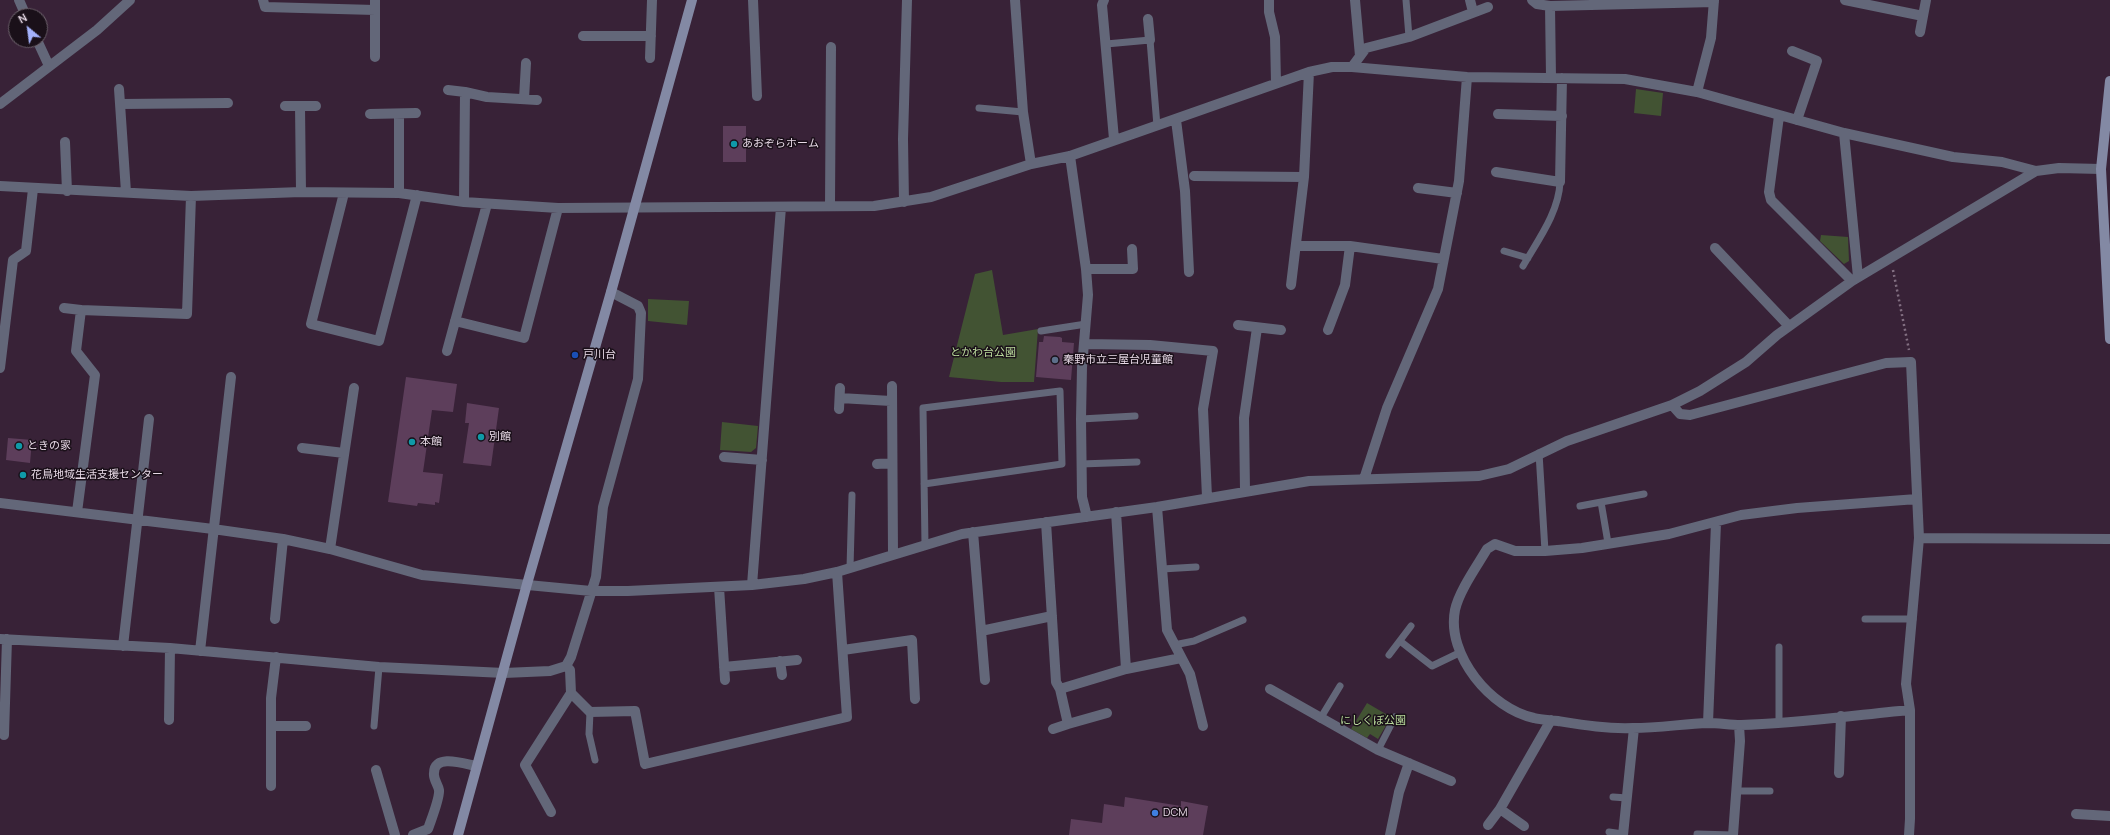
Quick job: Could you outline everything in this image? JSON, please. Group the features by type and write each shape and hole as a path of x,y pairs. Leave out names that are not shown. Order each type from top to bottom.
{"street":[{"path":"0,104 49,66 119,4 130,0"},
{"path":"263,0 265,7 375,5 375,56"},
{"path":"650,58 652,0"},
{"path":"458,835 476,766 504,673 527,584 611,292 692,0"},
{"path":"752,0 757,96"},
{"path":"904,202 903,139 907,0"},
{"path":"1015,0 1023,112 1031,164"},
{"path":"1104,0 1102,5 1114,139"},
{"path":"1269,0 1269,12 1275,37 1276,83"},
{"path":"1356,0 1360,56"},
{"path":"1470,0 1473,12"},
{"path":"1532,0 1537,4 1550,6 1714,1 1711,38 1696,92"},
{"path":"1845,0 1923,16"},
{"path":"1920,32 1926,0"},
{"path":"1352,67 1366,48 1409,37 1488,6"},
{"path":"1550,6 1551,77"},
{"path":"1148,19 1150,40"},
{"path":"583,36 650,36"},
{"path":"830,205 831,47"},
{"path":"41,48 49,66"},
{"path":"1792,51 1817,61 1797,120"},
{"path":"524,99 526,63"},
{"path":"0,186 67,191 126,192 191,196 302,192 399,193 464,202 558,208 781,207 830,205 874,206 931,197 1031,164 1070,156 1114,139 1176,120 1276,83 1309,72 1332,67 1352,67 1467,77 1625,79 1696,92 1844,133 1953,157 2002,162 2036,170 2059,168 2106,169"},
{"path":"1291,285 1304,178 1309,72"},
{"path":"1364,479 1387,408 1438,288 1457,193 1467,77"},
{"path":"1496,172 1560,182 1562,78"},
{"path":"2110,81 2106,169 2110,339"},
{"path":"119,89 126,192"},
{"path":"448,90 488,97 537,100"},
{"path":"464,202 465,92"},
{"path":"121,104 228,103"},
{"path":"285,106 316,106"},
{"path":"300,106 302,192"},
{"path":"370,114 416,113"},
{"path":"398,114 399,193"},
{"path":"1498,114 1562,116"},
{"path":"1780,116 1769,192 1771,200 1855,279"},
{"path":"1176,120 1185,191 1189,272"},
{"path":"1844,133 1855,279"},
{"path":"65,142 67,191"},
{"path":"1070,156 1086,269 1088,295 1082,368 1081,419 1082,497 1087,517"},
{"path":"0,503 137,519 283,539 330,549 422,575 591,591 628,591 752,585 804,579 837,572 962,534 1157,507 1207,497 1309,481 1479,476 1509,469 1539,453 1567,441 1672,405 1730,374 1788,326 1855,279 2036,170"},
{"path":"1194,176 1304,178"},
{"path":"0,368 13,260 26,251 33,188"},
{"path":"1418,188 1457,193"},
{"path":"344,193 311,324 379,341 417,195"},
{"path":"64,308 80,310 187,314 191,196"},
{"path":"447,351 487,204"},
{"path":"752,585 781,207"},
{"path":"455,321 524,338 558,208"},
{"path":"1296,246 1350,246 1443,259"},
{"path":"1328,330 1345,285 1350,246"},
{"path":"1715,248 1788,326"},
{"path":"1086,269 1133,269 1132,249"},
{"path":"4,735 4,639 170,648 379,667 504,673 550,671 566,666 571,657 596,577 603,507 638,379 642,320 638,306 611,292"},
{"path":"77,512 95,375 76,352 80,310"},
{"path":"1238,325 1281,330"},
{"path":"1245,491 1244,418 1257,328"},
{"path":"1085,344 1150,345 1214,351 1203,409 1207,497"},
{"path":"1672,405 1680,414 1690,415 1886,363 1911,362 1919,538 1913,619 1906,684 1910,710 1910,819 1908,835"},
{"path":"200,651 213,529 232,377"},
{"path":"892,386 893,554"},
{"path":"330,549 354,388"},
{"path":"839,409 840,393 891,401"},
{"path":"122,646 149,420"},
{"path":"302,448 344,453"},
{"path":"724,457 762,460"},
{"path":"877,464 892,464"},
{"path":"1910,710 1739,725 1731,723 1708,723 1634,728 1606,728 1533,718 1510,709 1495,698 1471,672 1459,654 1454,629 1455,610 1487,548 1494,544 1515,551 1546,551 1582,548 1669,534 1716,523 1741,515 1790,509 1918,499"},
{"path":"1157,507 1167,630 1190,674 1203,726"},
{"path":"1116,512 1126,669"},
{"path":"1046,522 1056,682 1060,688 1068,724"},
{"path":"1708,723 1716,523"},
{"path":"973,532 984,680"},
{"path":"1919,538 2110,539"},
{"path":"275,619 283,539"},
{"path":"571,693 590,712 635,712 645,764 847,717 837,572"},
{"path":"719,587 725,680"},
{"path":"981,631 1052,616"},
{"path":"843,650 912,640 914,699"},
{"path":"168,720 170,648"},
{"path":"271,786 271,698 276,657"},
{"path":"1060,688 1126,669 1181,658"},
{"path":"724,667 797,660"},
{"path":"780,661 782,675"},
{"path":"551,812 525,765 571,693 570,670 566,666"},
{"path":"1270,689 1320,719 1378,750 1452,781"},
{"path":"1053,729 1107,713"},
{"path":"1839,773 1841,716"},
{"path":"1488,825 1500,809 1551,720"},
{"path":"1733,835 1740,741 1739,725"},
{"path":"271,726 306,726"},
{"path":"1623,834 1634,728"},
{"path":"413,835 428,829 439,791 434,774 434,768 439,762 446,761 476,766"},
{"path":"1390,835 1399,792 1409,763"},
{"path":"376,770 395,835"},
{"path":"1500,809 1524,826"},
{"path":"2076,814 2110,816"}],"lane":[{"path":"1406,0 1409,37"},
{"path":"1106,44 1150,40 1157,126"},
{"path":"979,108 1023,112"},
{"path":"1524,266 1553,211 1560,182"},
{"path":"1504,251 1528,258"},
{"path":"1041,331 1086,324"},
{"path":"924,484 1062,464 1060,391 923,408 924,446 924,484 925,545"},
{"path":"1081,419 1135,416"},
{"path":"1539,453 1546,551"},
{"path":"1081,464 1137,462"},
{"path":"1580,506 1644,494"},
{"path":"850,568 852,495"},
{"path":"1600,502 1608,543"},
{"path":"1162,569 1196,567"},
{"path":"1865,619 1913,619"},
{"path":"1174,645 1194,641 1243,620"},
{"path":"1390,654 1411,626"},
{"path":"1400,641 1432,666 1459,654"},
{"path":"1779,648 1779,722"},
{"path":"374,726 379,667"},
{"path":"1320,719 1340,686"},
{"path":"590,712 589,734 595,760"},
{"path":"1378,750 1396,717"},
{"path":"1736,791 1770,791"},
{"path":"1613,797 1627,798"},
{"path":"1609,832 1623,834"},
{"path":"1697,834 1733,835"}],"path":[{"path":"1891,257 1911,362"}],"green space":[{"path":"1636,89 1663,93 1661,116 1634,113"},
{"path":"1821,235 1848,237 1849,261 1844,264 1820,241"},
{"name":"とかわ台公園","path":"992,270 1003,335 1038,329 1034,382 1001,382 949,377 975,274"},
{"path":"648,299 689,301 687,325 648,321"},
{"path":"722,422 758,426 756,448 751,452 720,450"},
{"name":"にしくぼ公園","path":"1367,703 1391,717 1378,739 1370,734 1367,738 1351,729"}],"building":[{"name":"あおぞらホーム","path":"723,126 746,126 746,162 723,162"},
{"name":"秦野市立三屋台児童館","path":"1044,336 1060,337 1062,338 1062,342 1074,343 1071,380 1036,377 1039,342 1043,342"},
{"name":"本館","path":"406,377 457,384 453,412 432,410 423,472 443,474 439,503 435,502 435,505 418,503 417,506 388,502"},
{"name":"別館","path":"467,403 499,408 491,466 463,463 469,423 465,423"},
{"name":"ときの家","path":"8,438 32,440 30,463 6,460"},
{"name":"DCM","path":"1125,797 1181,806 1181,801 1208,806 1203,835 1069,835 1071,819 1102,823 1104,804 1124,807"}],"place":[{"name":"あおぞらホーム","path":"734,144"},
{"name":"戸川台","path":"575,355"},
{"name":"秦野市立三屋台児童館","path":"1055,360"},
{"name":"別館","path":"481,437"},
{"name":"本館","path":"412,442"},
{"name":"ときの家","path":"19,446"},
{"name":"花鳥地域生活支援センター","path":"23,475"},
{"name":"DCM","path":"1155,813"}]}
